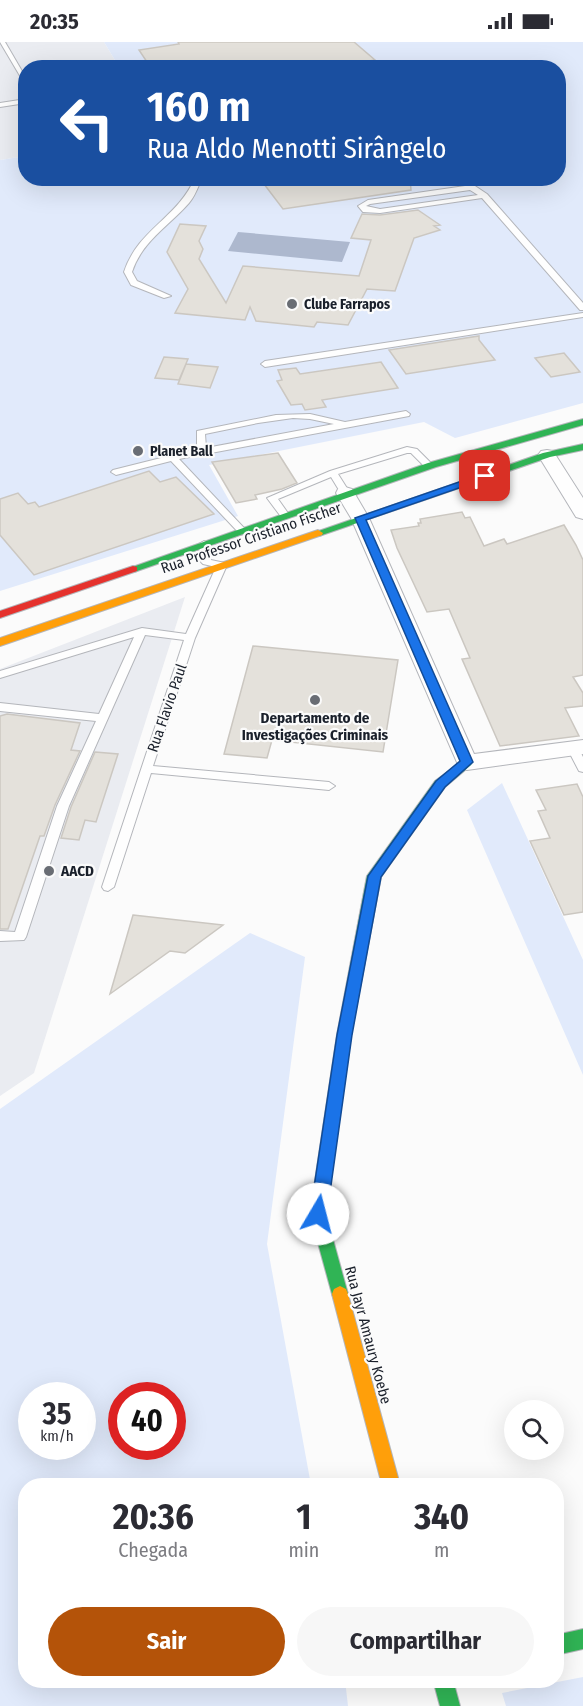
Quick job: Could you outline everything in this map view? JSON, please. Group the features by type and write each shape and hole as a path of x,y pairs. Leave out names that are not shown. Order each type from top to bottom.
{"main road":[{"name":"Rua Professor Cristiano Fischer","path":"0,615 345,493 530,435 583,422"},
{"name":"Rua Professor Cristiano Fischer","path":"0,642 547,455 583,447"},
{"path":"204,544 222,565"},
{"name":"Rua Jayr Amaury Koebe","path":"389,1478 318,1214 344,1035 375,876 440,784 466,762"},
{"path":"564,1644 583,1640"},
{"path":"445,1688 450,1706"}],"street":[{"path":"547,455 583,513"},
{"path":"345,493 360,518 466,762 578,747"}],"lane":[{"path":"2,42 18,70"},
{"path":"0,105 18,102"},
{"path":"167,296 134,283 128,272 130,261 136,250 187,202 195,186"},
{"path":"484,196 380,211 366,210 362,206 368,202 473,187 484,196 583,308"},
{"path":"265,364 583,315"},
{"path":"116,472 202,451 406,414"},
{"path":"202,451 200,433 289,415 325,416 344,425"},
{"path":"285,516 272,498 333,473 407,450 414,451 429,466"},
{"path":"173,458 242,531"},
{"path":"333,473 345,493"},
{"name":"Rua Flavio Paul","path":"108,887 190,638 222,565"},
{"path":"0,675 142,631 190,638"},
{"path":"0,936 20,937 63,806 142,631"},
{"path":"0,707 104,718"},
{"path":"578,747 583,768"},
{"path":"146,769 329,786"}],"shaded area":[{"path":"0,42 104,42 115,60 18,60 18,157 0,160"},
{"name":"Clube Farrapos","path":"104,42 583,42 583,403 455,438 424,422 209,465 238,516 0,591 0,160 18,157 18,186 566,186 566,60 115,60"},
{"path":"238,232 350,242 342,262 228,251"},
{"name":"AACD","path":"185,597 34,1073 0,1096 0,669"},
{"path":"502,783 583,960 583,1075 467,810"},
{"path":"250,933 305,957 267,1244 310,1478 18,1478 18,1688 346,1688 348,1706 0,1706 0,1109"},
{"path":"583,1677 583,1706 506,1706 502,1693 527,1688 564,1688 564,1681"}],"building":[{"path":"178,42 354,42 375,60 146,60 139,50 179,44"},
{"path":"266,186 411,186 411,190 283,209"},
{"path":"418,210 440,225 434,226 440,230 414,238 395,291 367,289 348,325 317,322 314,327 256,321 250,307 245,320 175,313 188,289 167,252 180,224 206,226 199,241 203,249 199,259 226,303 243,266 359,276 371,240 351,238 362,214 380,215"},
{"path":"479,336 479,340 495,360 406,374 389,350"},
{"path":"564,353 580,372 551,377 535,358"},
{"path":"164,357 188,359 179,380 155,378"},
{"path":"381,362 398,388 322,400 326,407 305,410 302,404 291,405 277,381 282,380 278,370 296,368 300,374"},
{"path":"186,364 218,367 210,388 178,384"},
{"path":"278,453 297,483 255,495 257,499 236,503 212,462"},
{"path":"149,471 160,482 176,477 214,514 34,575 0,535 0,499 18,493 28,504 35,502 39,507"},
{"path":"462,512 465,518 470,517 484,546 504,539 507,544 564,525 576,545 583,560 583,675 573,677 583,693 583,706 565,708 579,736 500,746 462,659 470,658 449,609 427,612 391,530 419,526 420,519"},
{"name":"Departamento de Investigações Criminais","path":"253,646 398,660 383,752 272,740 267,758 224,754"},
{"path":"7,714 80,723 71,750 80,751 55,805 44,836 40,836 8,929 0,929 0,716"},
{"path":"95,752 118,754 96,822 85,820 79,840 61,838 71,807"},
{"path":"577,784 583,797 583,912 564,915 530,841 550,838 538,811 546,810 536,790"},
{"path":"133,915 223,925 185,953 170,951 110,994"}],"traffic: fast":[{"path":"133,569 432,465 583,422"},
{"path":"318,533 547,455 583,447"},
{"path":"340,1294 318,1214 344,1035 374,876 440,784 467,762"},
{"path":"564,1643 583,1639"},
{"path":"445,1688 450,1706"}],"traffic: slow":[{"path":"0,642 318,533"},
{"path":"340,1294 389,1478"}],"traffic: jam":[{"path":"0,615 133,569"}],"place":[{"name":"Clube Farrapos","path":"292,304"},
{"name":"Planet Ball","path":"138,451"},
{"name":"Departamento de Investigações Criminais","path":"315,700"},
{"name":"AACD","path":"49,871"}],"route":[{"path":"318,1214 344,1035 375,876 440,784 466,762 360,518 485,476"}]}
